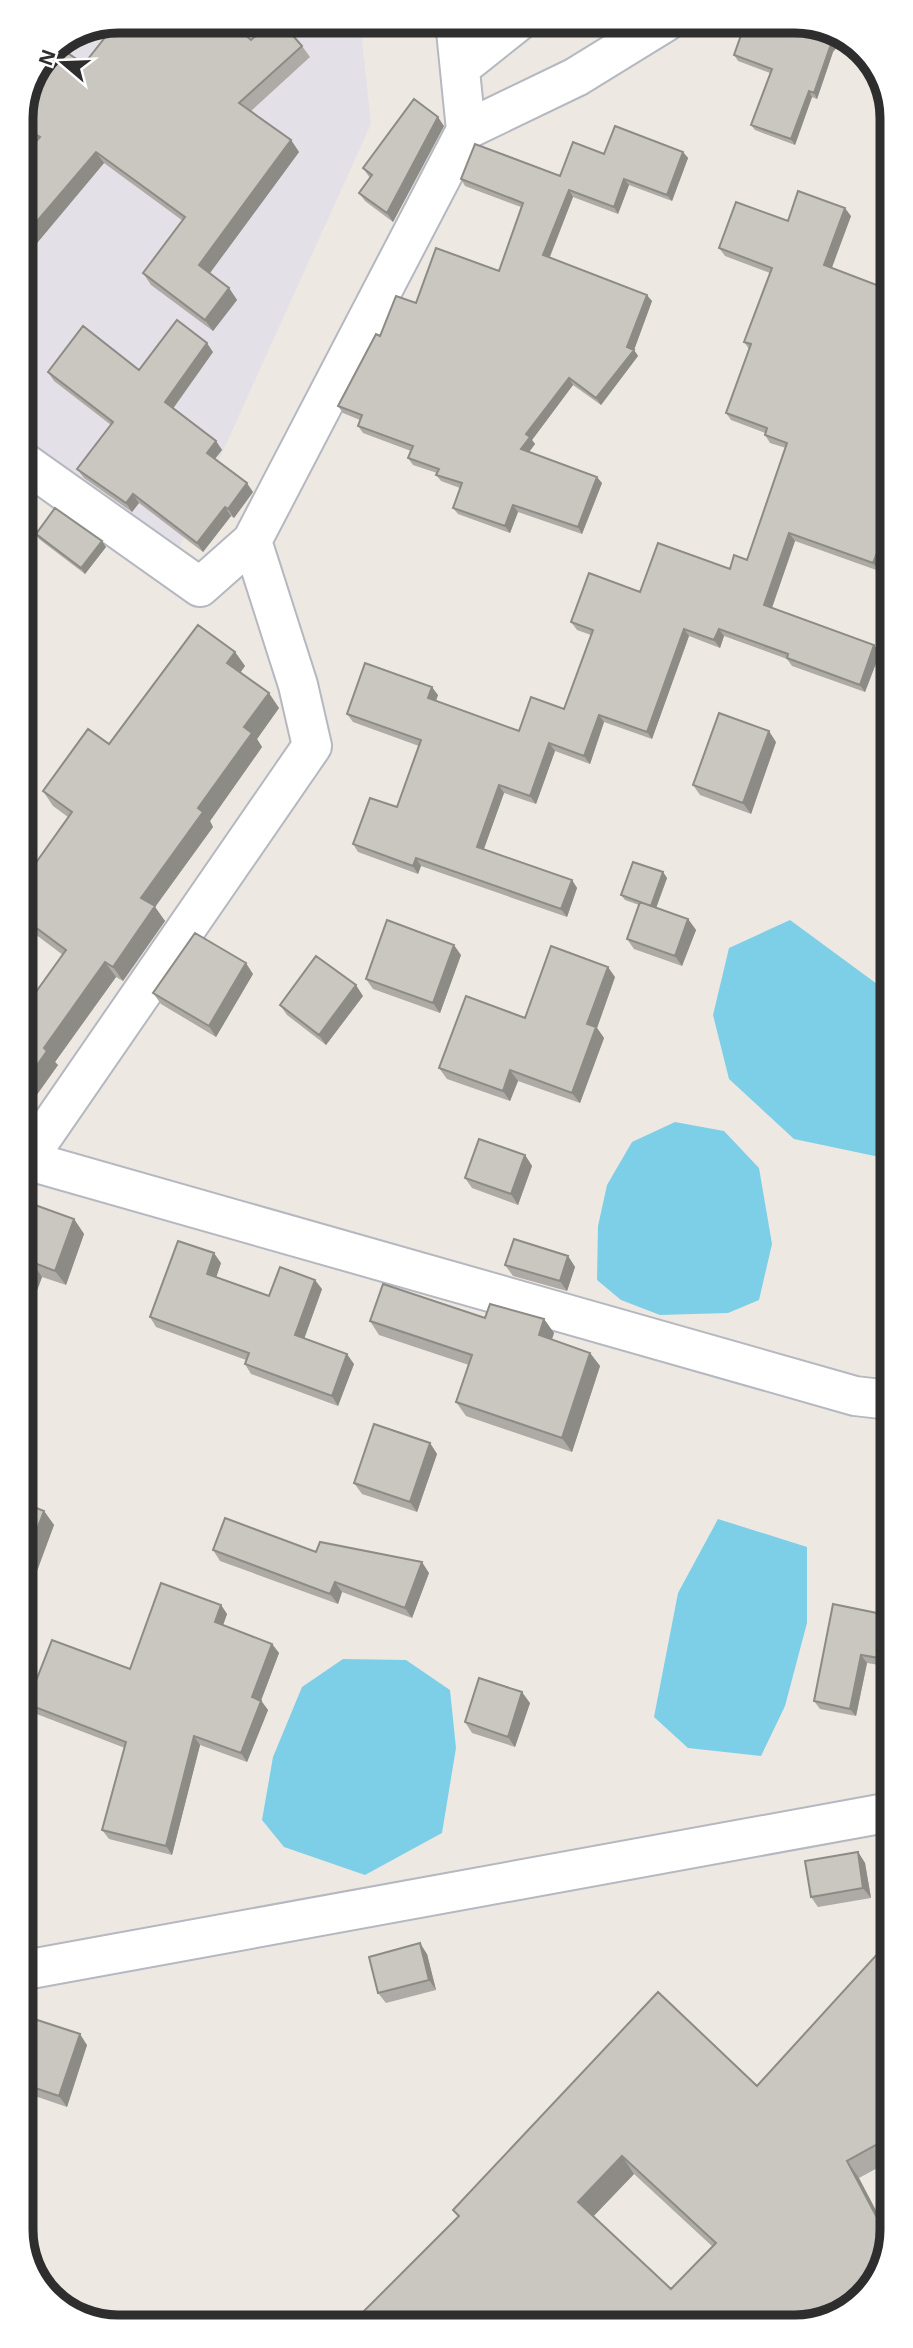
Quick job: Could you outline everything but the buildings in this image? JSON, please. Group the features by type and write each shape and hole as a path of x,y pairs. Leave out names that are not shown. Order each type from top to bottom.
{"street":[{"path":"33,469 200,587 252,541 466,130 456,33"},
{"path":"460,68 504,33"},
{"path":"466,130 576,77 648,33"},
{"path":"33,1150 312,746 298,685 252,541"},
{"path":"33,1164 842,1393 880,1399"},
{"path":"33,1969 880,1814"}],"shaded area":[{"path":"361,33 371,124 166,577 33,462 33,112 36,96 48,71 58,58 71,48 101,35"}],"water":[{"path":"790,920 877,984 880,989 880,1157 794,1139 729,1079 713,1015 729,948"},
{"path":"675,1122 724,1131 759,1168 772,1244 759,1300 728,1313 660,1315 621,1300 597,1280 598,1226 607,1185 632,1142"},
{"path":"718,1519 807,1547 807,1623 785,1706 761,1756 688,1748 654,1717 678,1593"},
{"path":"343,1659 406,1660 450,1690 456,1748 442,1833 365,1875 284,1847 262,1820 273,1757 302,1687"}]}
